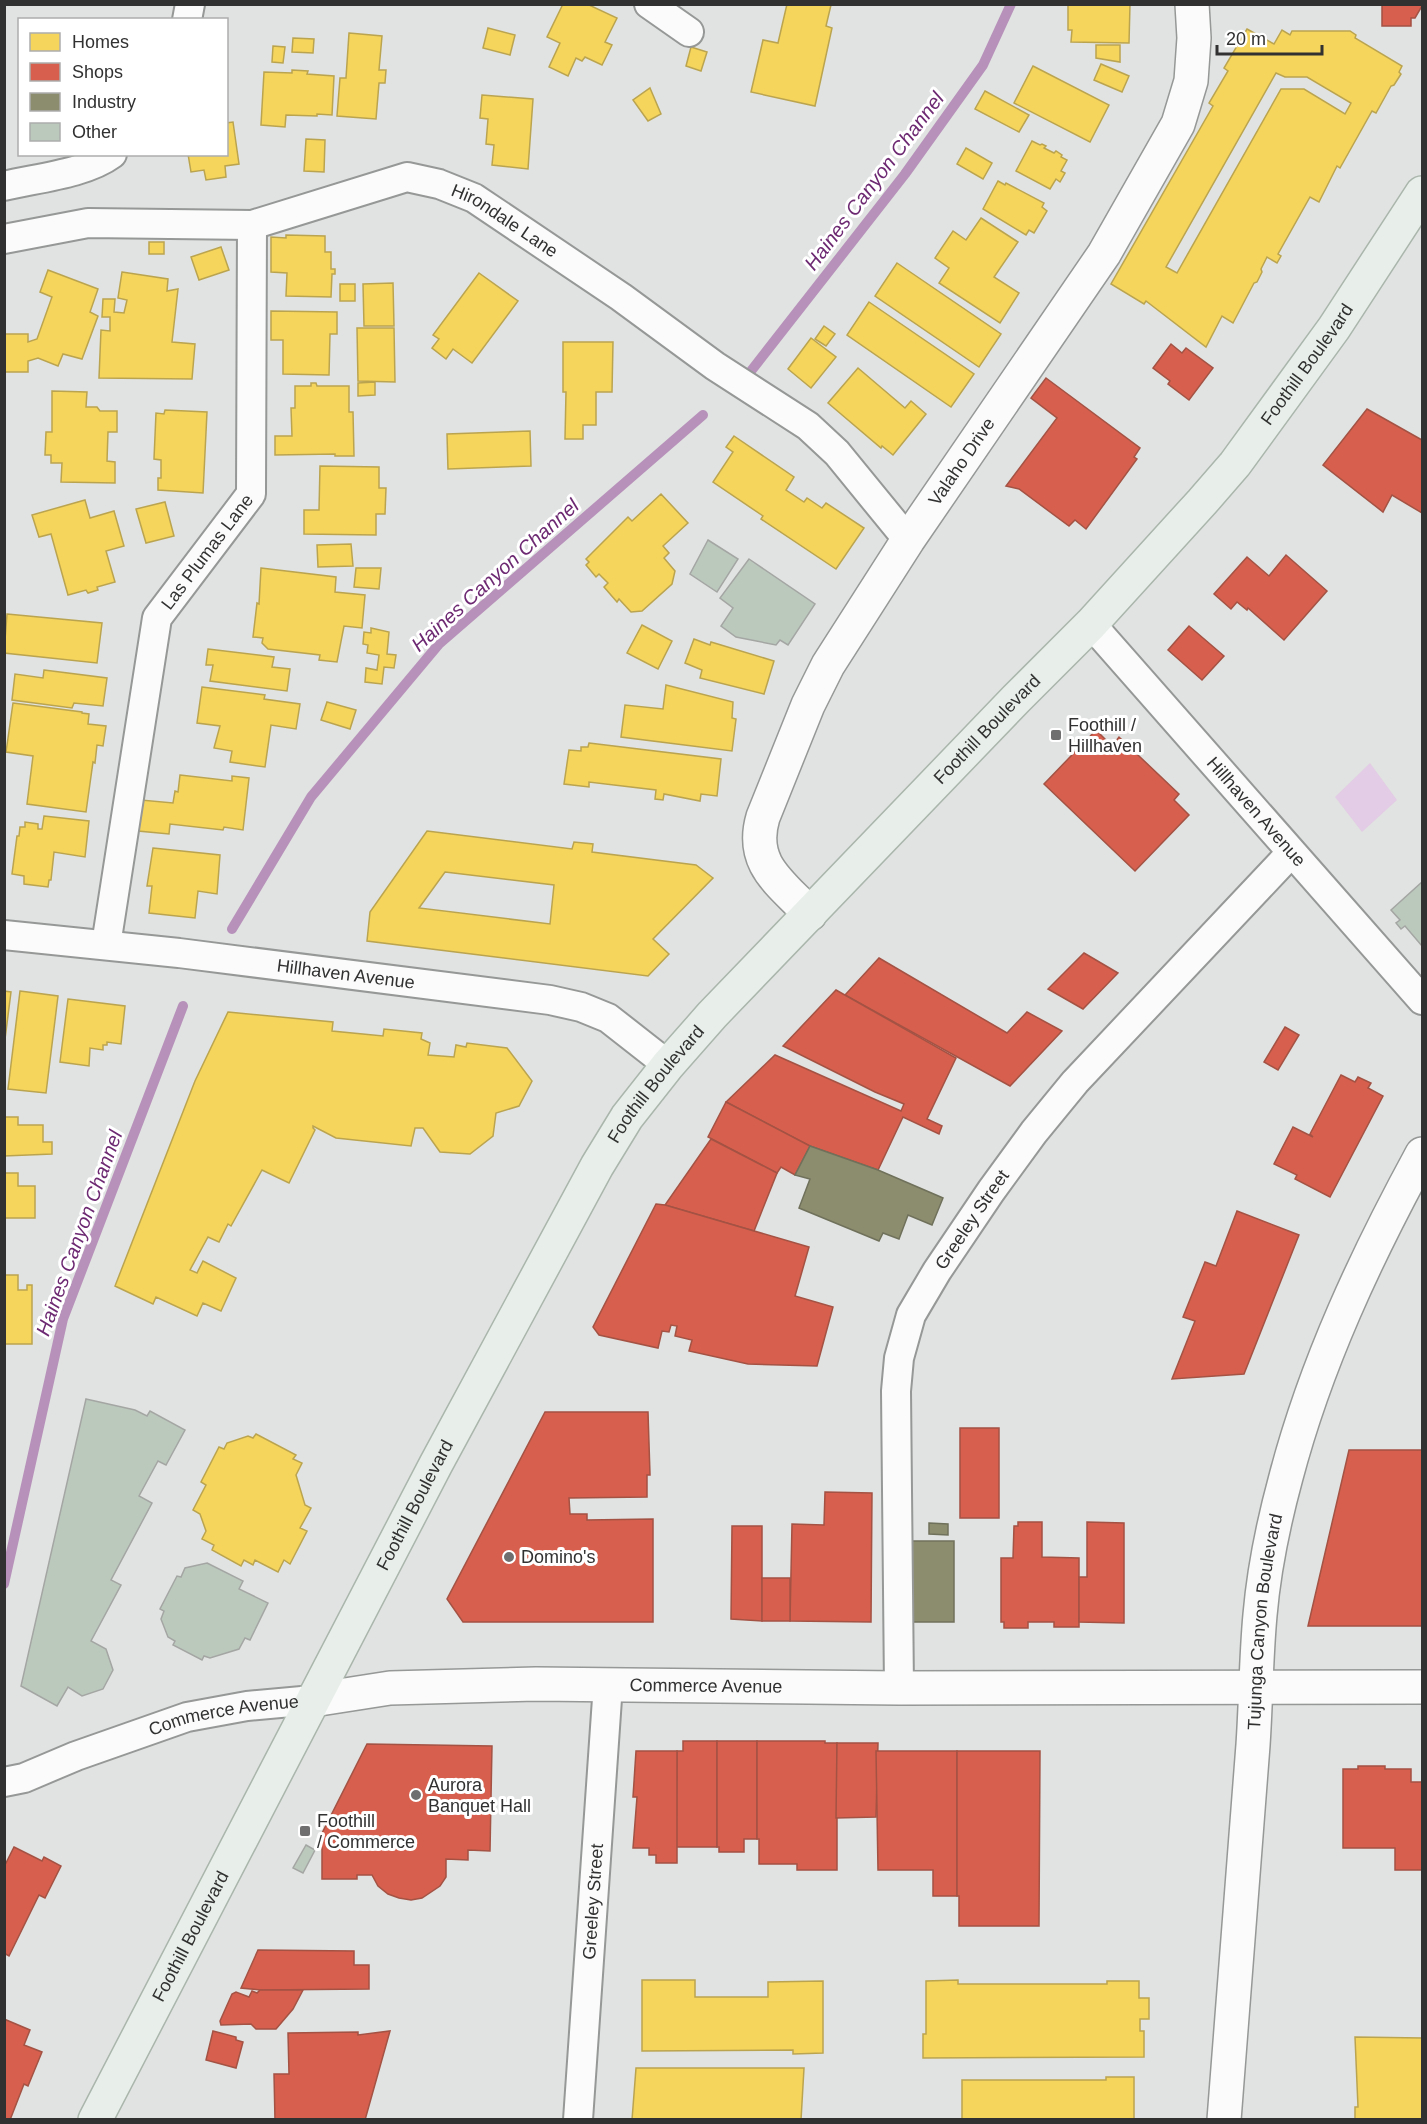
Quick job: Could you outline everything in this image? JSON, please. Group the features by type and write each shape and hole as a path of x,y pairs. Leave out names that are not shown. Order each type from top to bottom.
{"main road":[{"name":"Foothill Boulevard","path":"95,2120 436,1464 597,1166 627,1117 712,1015 1091,624 1234,464 1334,328 1422,193"}],"street":[{"path":"649,4 689,33"},
{"name":"Valaho Drive","path":"810,914 764,863 758,833 808,705 828,665 908,540 1104,254 1178,124 1191,81 1194,38 1192,4"},
{"path":"4,186 84,168 109,156"},
{"name":"Hirondale Lane","path":"4,239 88,223 252,225 407,177 439,184 474,198 621,297 715,366 808,426 837,453 908,540"},
{"name":"Las Plumas Lane","path":"106,945 157,618 252,495 252,225"},
{"name":"Hillhaven Avenue","path":"1091,624 1422,1000"},
{"name":"Greeley Street","path":"899,1688 896,1391 899,1358 911,1315 991,1191 1068,1090 1291,853"},
{"name":"Hillhaven Avenue","path":"4,935 106,945 550,1000 581,1007 608,1018 668,1065"},
{"name":"Tujunga Canyon Boulevard","path":"1224,2120 1257,1687 1260,1616 1286,1477 1329,1346 1371,1252 1422,1154"},
{"name":"Greeley Street","path":"578,2120 608,1684"},
{"name":"Commerce Avenue","path":"4,1782 24,1778 76,1756 187,1717 247,1706 313,1700 390,1688 608,1684 899,1688 1422,1687"}],"shaded area":[{"path":"1370,763 1397,800 1362,832 1335,797"}],"building: Homes":[{"path":"563,4 587,4 617,18 605,42 612,45 602,65 585,57 582,61 576,58 568,76 549,67 560,43 547,37"},
{"path":"787,4 831,5 826,26 832,28 815,106 751,92 763,40 778,43"},
{"path":"1130,4 1129,43 1071,42 1072,30 1068,30 1068,5"},
{"path":"488,28 515,35 510,55 483,48"},
{"path":"1247,29 1274,44 1282,30 1290,35 1292,31 1350,31 1356,35 1355,38 1402,66 1399,72 1401,74 1391,86 1376,113 1372,111 1340,168 1337,166 1319,202 1310,197 1278,254 1281,256 1277,263 1267,257 1257,282 1254,283 1233,323 1222,316 1206,347 1146,301 1144,304 1111,284 1213,106 1209,103 1228,71 1224,68","holes":["1276,73 1285,77 1307,77 1351,103 1345,114 1304,89 1281,89 1177,273 1166,267"]},
{"path":"349,33 382,36 379,70 386,70 385,83 379,83 376,119 337,116 340,78 346,78"},
{"path":"293,38 314,39 313,53 292,52"},
{"path":"1096,45 1120,45 1120,62 1096,58"},
{"path":"273,46 285,47 283,63 272,62"},
{"path":"691,47 707,52 701,71 686,66"},
{"path":"1101,64 1129,76 1122,92 1094,80"},
{"path":"1033,66 1109,105 1090,142 1014,103"},
{"path":"292,70 308,71 307,74 334,76 332,115 286,115 285,127 261,125 264,72 292,73"},
{"path":"650,88 661,114 648,121 633,100"},
{"path":"985,91 1029,115 1019,132 975,109"},
{"path":"482,95 533,99 528,169 492,165 494,145 486,144 488,119 480,118"},
{"path":"233,122 239,164 225,166 226,177 206,180 204,170 191,172 188,156 228,156 228,123"},
{"path":"306,139 325,140 324,172 304,171"},
{"path":"1032,141 1046,146 1044,148 1054,153 1056,151 1067,160 1061,171 1065,173 1060,182 1056,179 1050,189 1016,171"},
{"path":"966,148 992,163 983,179 957,164"},
{"path":"998,181 1044,203 1042,207 1047,211 1034,233 1029,230 1026,235 983,209"},
{"path":"981,218 1018,242 994,277 1019,293 1000,323 939,283 949,268 935,258 953,231 966,240"},
{"path":"286,235 325,236 325,252 331,252 331,269 335,269 335,274 332,274 331,297 286,296 287,273 271,272 271,237 286,238"},
{"path":"149,242 164,242 164,254 149,254"},
{"path":"221,247 229,270 199,280 191,257"},
{"path":"897,263 1001,334 979,367 875,296"},
{"path":"48,270 98,289 90,312 98,316 82,359 63,354 58,366 38,358 28,361 28,372 4,372 4,334 28,334 28,342 37,339 52,297 40,292"},
{"path":"122,272 168,279 167,291 178,289 172,342 195,344 192,379 99,378 101,330 110,331 110,317 102,317 103,299 115,299 114,312 124,313 127,300 118,298"},
{"path":"479,273 518,301 472,363 453,349 446,359 432,348 439,339 433,335"},
{"path":"393,283 394,326 364,326 363,284"},
{"path":"340,284 355,284 355,301 340,301"},
{"path":"869,302 974,374 951,407 847,335"},
{"path":"271,311 337,312 337,334 330,334 329,375 283,374 283,340 271,340"},
{"path":"824,326 835,334 826,346 815,339"},
{"path":"357,328 394,328 395,382 358,381"},
{"path":"811,338 836,357 811,388 788,369"},
{"path":"563,342 613,342 612,392 596,392 596,425 583,425 583,439 565,439 566,392 563,392"},
{"path":"858,368 905,408 911,401 926,414 893,455 882,446 881,448 828,403"},
{"path":"375,382 375,395 358,396 358,383"},
{"path":"311,383 316,383 317,386 349,386 349,412 353,412 354,456 275,455 275,436 292,436 291,408 295,408 295,386 311,386"},
{"path":"52,391 87,392 86,407 97,407 100,411 117,411 117,432 108,432 107,461 115,462 115,483 61,482 62,463 51,463 51,455 45,455 46,432 52,432"},
{"path":"165,410 207,412 203,493 158,490 161,460 154,459 156,413 164,414"},
{"path":"530,431 531,466 448,469 447,434"},
{"path":"734,436 794,477 786,490 804,502 807,498 822,508 826,503 864,528 836,569 761,519 763,516 713,482 733,452 726,447"},
{"path":"320,466 379,467 379,488 386,488 385,514 376,514 376,535 304,534 304,510 319,510"},
{"path":"661,494 688,523 663,546 669,553 664,558 675,571 672,584 642,611 631,612 619,599 617,602 604,587 608,583 599,574 596,577 586,565 589,562 586,559 628,517 632,521"},
{"path":"85,500 90,518 114,511 124,546 106,551 115,582 97,587 98,590 88,593 86,590 68,595 51,534 39,537 32,515"},
{"path":"165,502 174,536 146,543 136,509"},
{"path":"351,544 353,566 318,567 317,545"},
{"path":"261,568 336,577 335,592 365,595 362,628 344,626 337,662 319,660 320,655 268,649 262,643 263,638 253,637 257,603 259,604"},
{"path":"356,568 381,568 379,589 354,587"},
{"path":"7,614 102,623 97,663 4,653"},
{"path":"642,625 672,641 658,669 627,653"},
{"path":"371,628 389,632 387,654 396,655 394,668 384,667 382,684 365,682 366,668 377,670 379,655 367,653 368,645 363,644 364,632 371,633"},
{"path":"694,639 774,661 764,694 700,678 702,670 685,663"},
{"path":"208,649 274,657 272,667 290,669 287,691 210,681 213,665 206,665"},
{"path":"44,670 107,678 103,706 74,703 72,708 12,700 15,674 43,678"},
{"path":"666,685 733,702 732,718 736,719 732,751 621,737 625,705 663,709"},
{"path":"202,687 265,695 264,699 300,704 296,729 271,725 265,767 230,762 232,751 214,748 220,726 197,723"},
{"path":"327,702 356,710 350,729 321,720"},
{"path":"13,703 82,712 89,714 88,724 106,726 103,746 97,745 95,763 93,762 86,812 27,804 33,756 6,752"},
{"path":"589,743 721,759 717,796 701,794 700,801 664,794 663,800 655,799 656,790 589,782 589,787 564,784 569,750 581,751 581,747 588,747"},
{"path":"180,775 232,781 232,776 249,778 243,830 170,824 169,834 138,831 141,800 173,803 175,791 178,792"},
{"path":"44,816 89,821 85,857 54,852 48,887 24,884 24,876 12,874 20,827 25,827 25,822 38,824 38,829 42,829"},
{"path":"427,831 572,849 574,842 593,844 592,852 696,865 713,878 653,939 669,954 648,976 367,941 370,912","holes":["445,872 554,885 550,924 419,908"]},
{"path":"153,848 220,855 217,894 198,891 195,918 149,913 152,886 147,886"},
{"path":"4,991 11,992 4,1047"},
{"path":"20,991 58,996 46,1093 8,1089"},
{"path":"68,999 125,1006 121,1044 107,1042 107,1045 103,1045 103,1050 90,1048 89,1066 60,1062"},
{"path":"228,1012 333,1022 332,1031 383,1036 384,1029 422,1033 421,1039 430,1043 428,1055 454,1057 456,1045 466,1047 467,1043 507,1048 532,1081 519,1106 496,1113 493,1136 470,1154 440,1152 423,1128 415,1128 411,1146 336,1138 313,1126 315,1130 289,1183 262,1170 231,1226 228,1224 219,1242 208,1237 190,1270 197,1273 203,1261 236,1278 221,1311 203,1303 197,1316 156,1297 153,1304 115,1286 195,1081"},
{"path":"4,1117 18,1117 18,1125 43,1125 43,1142 52,1142 52,1154 4,1156"},
{"path":"4,1173 18,1173 18,1186 35,1186 35,1218 4,1218"},
{"path":"4,1275 18,1275 18,1290 27,1290 27,1285 32,1285 32,1344 4,1344"},
{"path":"256,1434 296,1455 293,1459 302,1463 296,1475 305,1505 311,1508 300,1528 307,1531 290,1564 284,1560 278,1572 255,1560 253,1565 244,1560 241,1566 212,1550 214,1545 202,1539 206,1531 200,1514 193,1510 206,1485 201,1482 219,1447 224,1449 227,1443 248,1436 253,1438"},
{"path":"642,1980 695,1980 695,1997 768,1997 768,1982 823,1981 823,2053 793,2054 793,2050 642,2051"},
{"path":"958,1980 958,1984 1107,1984 1107,1981 1139,1981 1139,1998 1149,1998 1149,2019 1140,2019 1140,2031 1144,2031 1144,2057 923,2058 923,2034 926,2034 926,1981"},
{"path":"1355,2037 1422,2038 1422,2120 1355,2120 1355,2107 1358,2107"},
{"path":"636,2068 804,2068 801,2120 632,2120"},
{"path":"1106,2077 1134,2077 1134,2120 962,2120 962,2080 1106,2080"}],"building: Shops":[{"path":"1382,4 1422,4 1422,6 1415,18 1411,18 1411,26 1382,26"},
{"path":"1171,344 1182,353 1186,348 1213,368 1189,400 1168,384 1170,381 1153,368"},
{"path":"1046,378 1140,448 1134,457 1137,459 1086,529 1075,520 1069,526 1019,489 1006,486 1057,418 1031,398"},
{"path":"1367,409 1422,440 1422,513 1392,495 1383,512 1323,465"},
{"path":"1286,555 1327,591 1284,640 1248,608 1247,610 1237,602 1231,609 1214,594 1247,557 1269,576"},
{"path":"1189,626 1224,656 1202,680 1168,650"},
{"path":"1096,730 1112,746 1119,737 1179,794 1174,800 1189,815 1135,871 1044,784"},
{"path":"1084,953 1118,973 1083,1009 1048,989"},
{"path":"879,958 1007,1033 1027,1012 1062,1031 1010,1086 845,995"},
{"path":"836,990 956,1058 927,1119 942,1126 939,1134 903,1117 878,1170 810,1146 726,1102 775,1055 901,1111 904,1104 783,1046"},
{"path":"1285,1027 1299,1035 1278,1070 1264,1062"},
{"path":"1341,1075 1355,1082 1358,1077 1371,1083 1368,1088 1383,1096 1330,1197 1295,1179 1297,1175 1274,1164 1293,1127 1313,1137 1310,1134"},
{"path":"726,1102 810,1146 795,1175 781,1167 777,1173 708,1137"},
{"path":"711,1139 777,1173 754,1231 665,1205"},
{"path":"656,1204 809,1247 795,1296 833,1307 817,1366 748,1364 689,1351 692,1340 675,1336 677,1326 671,1325 669,1332 662,1331 658,1348 599,1335 593,1327"},
{"path":"1237,1211 1299,1235 1244,1374 1172,1379 1195,1321 1183,1317 1205,1262 1216,1266"},
{"path":"545,1412 648,1412 650,1475 647,1475 647,1497 569,1498 570,1514 587,1514 587,1520 653,1519 653,1622 463,1622 447,1599"},
{"path":"960,1428 999,1428 999,1518 960,1518"},
{"path":"1349,1450 1422,1450 1422,1626 1308,1626"},
{"path":"825,1492 872,1493 871,1622 790,1621 792,1524 824,1525"},
{"path":"1018,1522 1042,1522 1042,1557 1079,1558 1079,1627 1054,1627 1054,1622 1028,1622 1028,1628 1004,1628 1004,1622 1001,1622 1001,1558 1013,1558 1014,1526 1018,1526"},
{"path":"1087,1522 1124,1523 1124,1623 1079,1622 1079,1577 1087,1577"},
{"path":"732,1526 762,1526 762,1621 731,1619"},
{"path":"762,1578 790,1578 790,1621 762,1621"},
{"path":"683,1741 717,1741 717,1847 676,1847 677,1751 683,1751"},
{"path":"717,1741 757,1741 757,1839 744,1839 744,1852 719,1852 719,1847 717,1847"},
{"path":"757,1741 837,1743 837,1870 797,1870 797,1864 759,1864"},
{"path":"837,1743 878,1743 876,1817 836,1818"},
{"name":"Aurora Banquet Hall","path":"367,1744 492,1746 490,1851 468,1850 468,1860 446,1859 446,1877 440,1886 422,1898 411,1900 388,1894 378,1886 372,1875 357,1875 357,1879 322,1879 322,1848 318,1848 317,1843"},
{"path":"636,1751 677,1751 677,1863 656,1863 656,1855 649,1855 649,1848 633,1848 637,1797 633,1797"},
{"path":"876,1751 957,1751 957,1896 933,1896 933,1870 878,1870"},
{"path":"957,1751 1040,1751 1039,1926 959,1926"},
{"path":"1358,1766 1411,1769 1411,1782 1422,1782 1422,1870 1395,1870 1395,1848 1343,1848 1343,1769 1358,1769"},
{"path":"14,1847 42,1861 44,1857 61,1866 45,1898 39,1895 9,1956 4,1953 4,1867"},
{"path":"258,1950 354,1951 354,1965 369,1965 369,1989 260,1990 241,1988"},
{"path":"260,1990 303,1990 293,2009 276,2029 256,2029 251,2024 221,2025 220,2021 232,1994 236,1992 249,1997 252,1991 257,1993"},
{"path":"4,2019 30,2030 24,2045 42,2052 28,2086 24,2084 10,2120 4,2120"},
{"path":"213,2031 236,2037 236,2040 243,2042 236,2068 206,2060"},
{"path":"390,2031 365,2120 275,2120 274,2074 289,2074 288,2033 358,2032 358,2035"}],"building: Industry":[{"path":"810,1146 878,1170 943,1198 932,1225 908,1215 899,1239 883,1233 879,1241 799,1208 810,1179 795,1175"},
{"path":"929,1523 948,1524 948,1535 929,1534"},
{"path":"910,1541 954,1541 954,1622 910,1622"}],"building: Other":[{"path":"708,540 738,559 717,592 690,574"},
{"path":"749,559 815,604 788,645 780,640 776,645 736,637 721,626 733,608 720,598"},
{"path":"1422,882 1422,946 1405,926 1401,929 1396,923 1400,920 1391,910"},
{"path":"86,1399 135,1410 147,1416 150,1411 185,1430 166,1465 158,1461 139,1496 152,1503 111,1580 121,1585 91,1641 106,1649 113,1670 103,1689 82,1696 68,1687 57,1706 21,1686"},
{"path":"207,1563 243,1581 239,1589 268,1603 250,1640 245,1638 239,1649 210,1658 204,1656 202,1660 173,1645 175,1641 168,1637 161,1619 164,1611 160,1609 177,1576 181,1577 185,1568"},
{"path":"306,1845 315,1850 303,1873 293,1868"}],"waterway":[{"name":"Haines Canyon Channel","path":"751,371 905,174 983,65 1011,4"},
{"name":"Haines Canyon Channel","path":"232,929 311,797 439,644 703,415"},
{"name":"Haines Canyon Channel","path":"4,1584 63,1319 183,1006"}],"place":[{"name":"Foothill / Hillhaven","path":"1056,735"},
{"name":"Domino's","path":"509,1557"},
{"name":"Aurora Banquet Hall","path":"416,1795"},
{"name":"Foothill / Commerce","path":"305,1831"}]}
